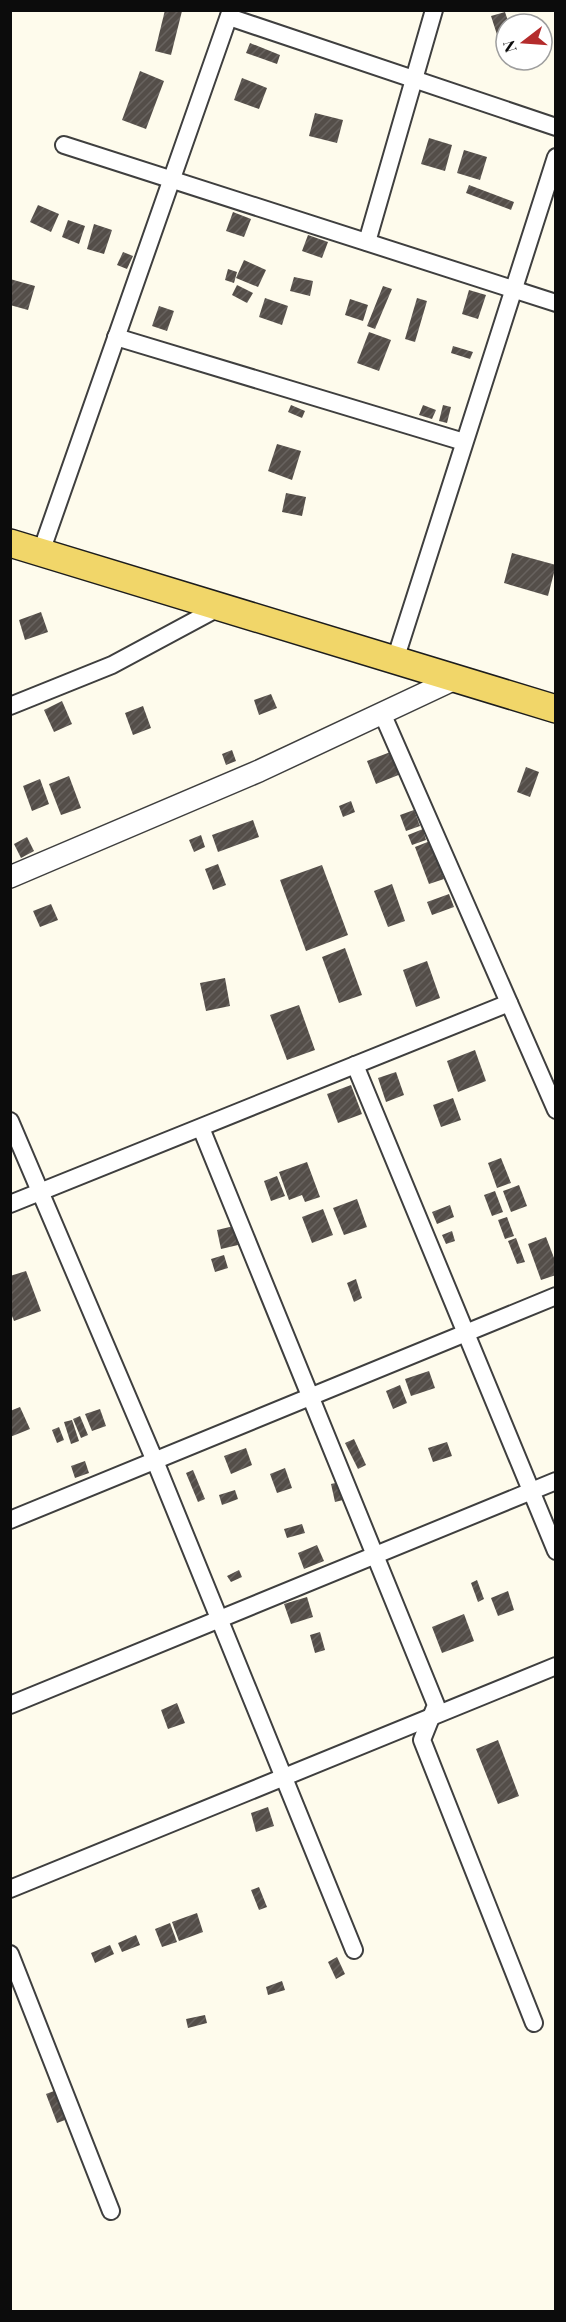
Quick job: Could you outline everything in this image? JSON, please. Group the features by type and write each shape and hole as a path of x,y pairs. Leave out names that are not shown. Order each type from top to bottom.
{"main road":[{"path":"10,543 555,709"}],"street":[{"path":"367,242 434,10"},
{"path":"41,552 170,179 230,14 555,127"},
{"path":"64,145 555,303"},
{"path":"395,660 555,157"},
{"path":"116,337 465,442"},
{"path":"10,706 112,665 220,607"},
{"path":"10,877 259,771 455,679"},
{"path":"382,713 555,1110"},
{"path":"10,1204 508,1003"},
{"path":"355,1065 555,1551"},
{"path":"10,1121 155,1461 354,1950"},
{"path":"201,1128 436,1704 423,1740 534,2023"},
{"path":"10,1520 555,1296"},
{"path":"10,1705 555,1481"},
{"path":"10,1890 555,1666"},
{"path":"10,1954 111,2211"}],"building":[{"path":"165,10 182,11 171,55 155,51"},
{"path":"250,43 280,55 277,64 246,53"},
{"path":"140,71 164,81 146,129 122,120"},
{"path":"242,78 267,88 259,109 234,100"},
{"path":"315,113 343,120 337,143 309,136"},
{"path":"429,138 452,145 445,171 421,164"},
{"path":"464,150 487,157 480,180 457,173"},
{"path":"469,185 514,202 511,210 466,193"},
{"path":"38,205 59,214 51,232 30,222"},
{"path":"233,212 251,219 244,237 226,231"},
{"path":"68,220 85,226 79,244 62,237"},
{"path":"94,224 112,230 104,254 87,249"},
{"path":"308,235 328,242 322,258 302,251"},
{"path":"123,252 133,256 127,269 117,265"},
{"path":"244,260 266,270 258,287 236,278"},
{"path":"228,269 237,272 234,283 225,280"},
{"path":"294,277 313,281 310,296 290,291"},
{"path":"10,279 35,286 28,310 10,305"},
{"path":"237,285 253,293 247,303 232,295"},
{"path":"383,286 392,289 375,329 367,326"},
{"path":"469,290 486,295 478,319 462,314"},
{"path":"265,298 288,306 282,325 259,317"},
{"path":"417,298 427,301 415,342 405,339"},
{"path":"350,299 368,305 363,321 345,315"},
{"path":"159,306 174,311 167,331 152,326"},
{"path":"369,332 391,340 379,371 357,363"},
{"path":"453,346 473,352 470,359 451,353"},
{"path":"291,405 305,411 302,418 288,412"},
{"path":"423,405 436,410 432,419 419,415"},
{"path":"443,405 451,407 447,423 439,421"},
{"path":"277,444 301,451 292,480 268,471"},
{"path":"286,493 306,497 302,516 282,512"},
{"path":"512,553 556,565 548,596 504,583"},
{"path":"41,612 48,632 25,640 19,620"},
{"path":"271,694 277,708 259,715 254,700"},
{"path":"62,701 72,724 54,732 44,710"},
{"path":"143,706 151,728 133,735 125,713"},
{"path":"232,750 236,761 226,765 222,754"},
{"path":"393,751 401,774 376,784 367,761"},
{"path":"526,767 539,772 530,797 517,792"},
{"path":"69,776 81,808 61,815 49,784"},
{"path":"40,779 49,804 32,811 23,786"},
{"path":"351,801 355,812 343,817 339,806"},
{"path":"414,810 420,826 406,831 400,815"},
{"path":"253,820 259,837 218,852 212,835"},
{"path":"423,829 426,840 412,845 408,835"},
{"path":"201,835 205,847 194,852 189,840"},
{"path":"27,837 34,851 21,858 14,844"},
{"path":"430,841 444,879 429,884 415,847"},
{"path":"218,864 226,885 213,890 205,869"},
{"path":"322,865 348,935 306,951 280,880"},
{"path":"392,884 405,921 388,927 374,891"},
{"path":"449,894 454,907 432,915 427,902"},
{"path":"51,904 58,920 40,927 33,911"},
{"path":"345,948 362,995 339,1003 322,957"},
{"path":"427,961 440,998 416,1007 403,970"},
{"path":"225,978 230,1006 206,1011 200,983"},
{"path":"299,1005 315,1050 287,1060 270,1015"},
{"path":"475,1050 486,1081 458,1092 447,1061"},
{"path":"396,1072 404,1095 386,1102 378,1078"},
{"path":"351,1085 362,1114 338,1123 327,1094"},
{"path":"453,1098 461,1120 441,1127 433,1105"},
{"path":"501,1158 511,1183 497,1188 488,1163"},
{"path":"307,1162 320,1197 305,1202 302,1195 289,1200 279,1172"},
{"path":"277,1176 285,1196 271,1201 264,1181"},
{"path":"519,1185 527,1206 511,1212 503,1191"},
{"path":"495,1191 503,1212 492,1216 484,1195"},
{"path":"357,1199 367,1227 344,1235 333,1208"},
{"path":"450,1205 454,1217 437,1224 432,1212"},
{"path":"323,1209 333,1235 312,1243 302,1217"},
{"path":"507,1217 514,1236 505,1239 498,1220"},
{"path":"234,1226 238,1245 221,1249 217,1230"},
{"path":"452,1231 455,1241 446,1244 442,1235"},
{"path":"546,1237 556,1263 556,1275 541,1280 528,1244"},
{"path":"516,1238 525,1262 517,1264 508,1241"},
{"path":"224,1255 228,1268 215,1272 211,1259"},
{"path":"26,1271 41,1311 14,1321 10,1311 10,1276"},
{"path":"356,1279 362,1298 354,1302 347,1283"},
{"path":"429,1371 435,1388 411,1396 405,1379"},
{"path":"400,1385 407,1403 393,1409 386,1391"},
{"path":"20,1407 30,1429 10,1437 10,1411"},
{"path":"100,1409 106,1426 92,1431 85,1414"},
{"path":"80,1416 88,1435 81,1438 73,1419"},
{"path":"72,1420 79,1441 71,1444 64,1422"},
{"path":"59,1427 64,1440 57,1443 52,1430"},
{"path":"354,1439 366,1465 358,1469 345,1443"},
{"path":"447,1442 452,1456 433,1462 428,1448"},
{"path":"246,1448 252,1465 231,1474 224,1456"},
{"path":"85,1461 89,1473 75,1478 71,1466"},
{"path":"285,1468 292,1488 277,1493 270,1474"},
{"path":"193,1470 205,1499 198,1502 186,1473"},
{"path":"340,1482 343,1500 335,1502 331,1484"},
{"path":"235,1490 238,1499 222,1505 219,1495"},
{"path":"302,1524 305,1533 287,1538 284,1529"},
{"path":"317,1545 324,1561 304,1569 298,1553"},
{"path":"239,1570 242,1577 231,1582 227,1576"},
{"path":"477,1580 484,1599 478,1602 471,1583"},
{"path":"508,1591 514,1610 498,1616 491,1598"},
{"path":"307,1597 313,1617 291,1624 284,1604"},
{"path":"464,1614 474,1641 442,1653 432,1627"},
{"path":"320,1632 325,1650 315,1653 310,1635"},
{"path":"177,1703 185,1723 168,1729 161,1710"},
{"path":"498,1740 519,1796 498,1804 476,1749"},
{"path":"268,1807 274,1826 256,1832 251,1813"},
{"path":"259,1887 267,1907 259,1910 251,1890"},
{"path":"197,1913 203,1932 179,1941 172,1922"},
{"path":"170,1923 177,1942 162,1947 155,1929"},
{"path":"136,1935 140,1945 122,1952 118,1943"},
{"path":"110,1945 114,1954 95,1963 91,1953"},
{"path":"337,1957 345,1974 336,1979 328,1962"},
{"path":"282,1981 285,1990 268,1995 266,1987"},
{"path":"205,2015 207,2023 188,2028 186,2019"},
{"path":"54,2091 65,2120 57,2123 46,2094"}]}
